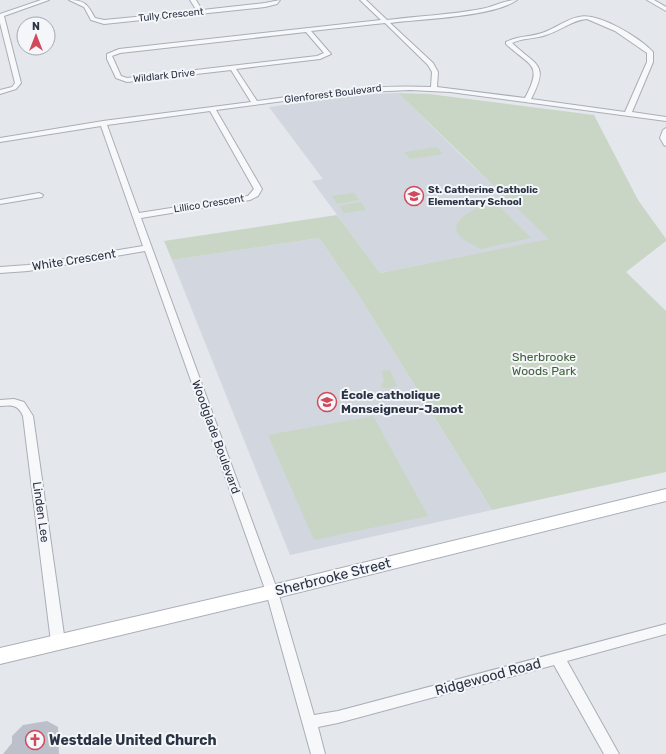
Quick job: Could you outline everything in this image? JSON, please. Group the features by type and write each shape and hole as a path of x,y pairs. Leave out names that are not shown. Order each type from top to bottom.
{"main road":[{"name":"Sherbrooke Street","path":"0,656 272,592 666,495"}],"street":[{"path":"0,92 14,88 18,83 1,16 46,0"},
{"name":"Tully Crescent","path":"72,0 83,4 93,19 100,22 271,4 275,3 277,0"},
{"path":"193,0 201,12"},
{"path":"363,0 431,64 435,72 434,89"},
{"name":"Wildlark Drive","path":"308,30 328,54 318,58 233,69 127,80 118,77 109,55 125,50 480,11 497,7 514,0"},
{"path":"650,0 666,9"},
{"path":"527,100 538,80 538,71 532,63 508,43 514,39 543,35 582,18 592,18 602,21 650,52 650,62 628,113"},
{"path":"2,49 9,47"},
{"path":"233,69 255,103"},
{"name":"Glenforest Boulevard","path":"0,140 104,124 361,89 434,89 666,119"},
{"name":"Lillico Crescent","path":"136,216 250,198 256,194 258,189 212,109"},
{"name":"Woodglade Boulevard","path":"104,124 272,592 318,754"},
{"path":"666,130 663,138 666,144"},
{"path":"0,202 39,195"},
{"name":"White Crescent","path":"0,270 28,268 148,248"},
{"name":"Linden Lee","path":"0,403 13,402 20,404 25,409 28,416 58,642"},
{"name":"Ridgewood Road","path":"309,722 338,717 666,629"},
{"path":"558,659 612,754"}],"shaded area":[{"name":"St. Catherine Catholic Elementary School","path":"398,93 550,239 380,273 312,181 323,179 269,107 361,94"},
{"name":"École catholique Monseigneur-Jamot","path":"319,238 358,294 492,510 290,555 172,260"}],"green space":[{"name":"Sherbrooke Woods Park","path":"398,93 429,94 594,115 638,200 666,239 666,241 626,272 666,311 666,472 492,510 358,294 319,238 172,260 164,241 337,215 380,273 549,239"},
{"path":"437,147 443,154 410,159 404,152"},
{"path":"354,193 359,200 337,204 332,196"},
{"path":"494,201 531,238 481,249 462,238 457,232 456,226 460,220 473,210"},
{"path":"361,202 366,210 344,213 339,206"},
{"path":"390,370 397,386 388,389 381,387 382,383 384,382 382,371"},
{"path":"373,416 428,516 314,540 268,435"}],"building":[{"name":"Westdale United Church","path":"47,721 58,727 59,754 3,754 12,743 12,736 23,725"}],"place":[{"name":"St. Catherine Catholic Elementary School","path":"414,196"},
{"name":"École catholique Monseigneur-Jamot","path":"327,402"},
{"name":"Westdale United Church","path":"35,740"}]}
